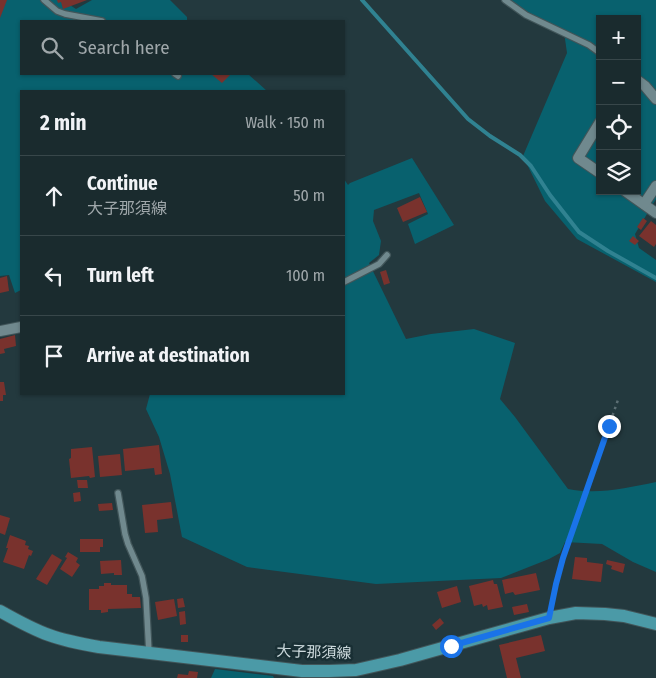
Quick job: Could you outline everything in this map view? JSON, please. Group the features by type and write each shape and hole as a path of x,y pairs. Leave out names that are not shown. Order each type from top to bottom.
{"main road":[{"name":"大子那須線","path":"0,611 48,635 99,647 302,671 356,670 576,612 624,616 656,624"}],"street":[{"path":"641,83 656,99"},
{"path":"596,129 578,158 596,170"},
{"path":"644,204 656,186"},
{"path":"631,195 656,213"},
{"path":"0,331 20,327"}],"lane":[{"path":"44,0 57,11 97,20"},
{"path":"505,0 526,15 596,50"},
{"path":"345,281 379,264 387,256"},
{"path":"118,493 125,534 142,576 146,598 149,653"}],"path":[{"path":"549,618 563,558 619,397"}],"shaded area":[{"path":"0,0 62,0 76,9 92,0 170,0 187,17 187,20 20,20 20,75 249,75 266,90 20,90 20,290 15,293 9,275 0,276"},
{"path":"508,0 656,0 656,199 635,234 639,248 656,260 656,282 577,239 545,201 523,156 567,53 564,32 528,14"},
{"path":"412,158 454,225 415,244 408,224 428,214 419,193 374,210 373,221 381,241 379,255 369,263 406,339 474,329 515,343 500,399 568,489 601,491 656,482 656,572 633,562 602,544 565,542 560,553 501,578 376,584 247,567 182,537 170,474 159,437 146,409 150,395 345,395 345,180 348,185"},
{"path":"215,669 273,676 274,678 211,678"}],"building":[{"path":"0,0 7,0 0,18"},
{"path":"57,0 87,0 63,9 61,2 58,3"},
{"path":"212,75 230,75 222,83"},
{"path":"420,197 427,212 403,222 397,208"},
{"path":"643,218 647,221 641,230 637,227"},
{"path":"651,221 656,225 656,244 654,247 639,236"},
{"path":"633,236 639,241 635,245 629,241"},
{"path":"386,270 390,283 384,285 380,272"},
{"path":"7,276 9,291 0,293 0,278"},
{"path":"15,335 16,346 4,349 5,353 0,354 0,339"},
{"path":"0,382 4,382 6,395 3,395 3,401 0,401"},
{"path":"159,445 162,474 155,475 154,468 125,471 123,449"},
{"path":"92,447 95,477 71,478 69,459 71,458 71,449"},
{"path":"120,454 122,475 100,477 98,456"},
{"path":"77,480 87,480 88,488 78,488"},
{"path":"80,492 81,501 74,502 73,493"},
{"path":"171,502 173,518 157,520 158,532 145,533 142,505"},
{"path":"112,503 113,510 99,511 98,504"},
{"path":"0,515 10,518 5,535 0,533"},
{"path":"10,535 26,541 25,545 29,546 28,549 33,551 31,556 29,555 24,569 3,562"},
{"path":"80,539 103,539 103,547 100,547 100,552 80,552"},
{"path":"68,552 78,558 76,562 80,565 72,577 60,569 67,558 65,557"},
{"path":"52,554 62,560 47,585 36,579"},
{"path":"575,557 587,558 587,562 603,564 601,582 572,579"},
{"path":"121,560 122,575 114,575 114,573 101,574 100,561"},
{"path":"607,560 625,564 623,573 611,569 612,566 606,564"},
{"path":"536,573 540,590 515,595 513,592 505,594 502,580"},
{"path":"493,580 494,584 497,584 503,607 488,610 487,605 483,607 482,604 474,606 469,586"},
{"path":"104,583 127,585 127,594 132,594 132,597 140,597 141,608 108,609 108,612 101,613 101,610 89,610 89,589 99,589 99,586 104,586"},
{"path":"457,586 461,602 442,608 437,592"},
{"path":"183,598 185,607 178,608 177,599"},
{"path":"174,599 177,616 158,620 155,602"},
{"path":"527,604 529,612 514,615 512,607"},
{"path":"185,611 186,624 180,625 179,612"},
{"path":"440,618 444,623 436,630 432,625"},
{"path":"181,635 188,635 188,642 181,642"},
{"path":"541,635 545,651 516,658 521,678 507,678 499,645"},
{"path":"189,671 198,672 197,678 177,678 178,674 188,675"}],"waterway":[{"path":"362,0 468,119 520,155 531,166 550,195 579,232 656,278"}],"route":[{"path":"451,646 549,618 563,558 609,426"}]}
